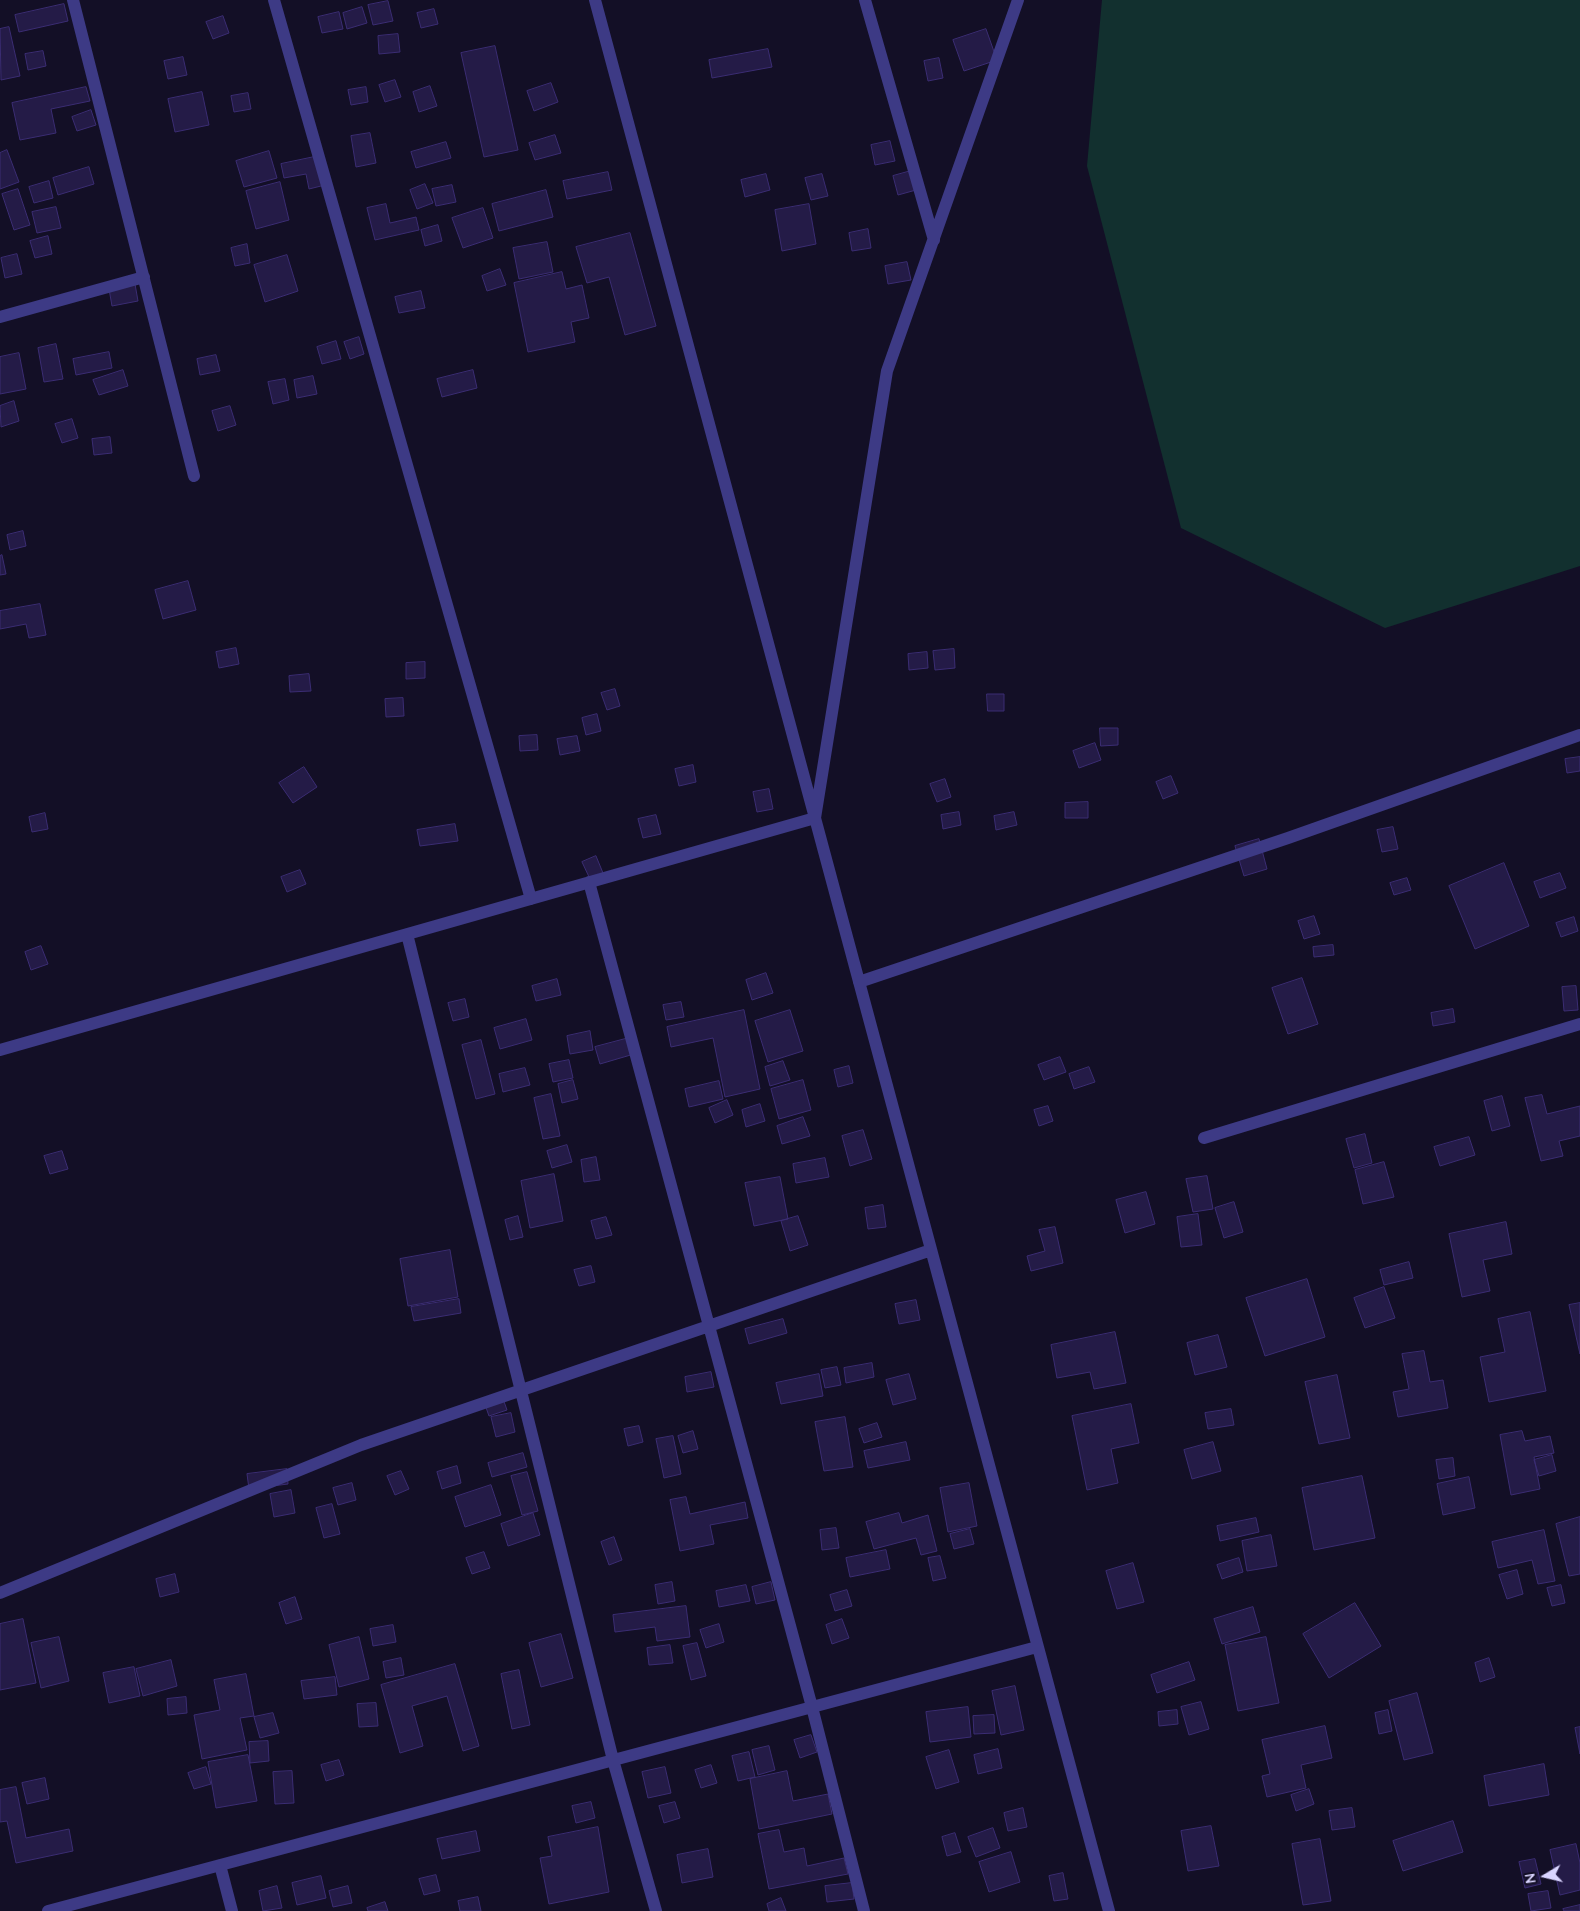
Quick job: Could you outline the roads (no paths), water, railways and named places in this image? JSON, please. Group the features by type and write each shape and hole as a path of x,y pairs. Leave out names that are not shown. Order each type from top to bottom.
{"street":[{"path":"73,0 194,476"},
{"path":"274,0 531,899"},
{"path":"595,0 1109,1911"},
{"path":"865,0 934,240"},
{"path":"815,818 887,371 1018,0"},
{"path":"0,317 144,277"},
{"path":"859,982 1288,838 1580,735"},
{"path":"0,1050 815,818"},
{"path":"589,882 812,1707 864,1911"},
{"path":"407,934 613,1760 656,1911"},
{"path":"1204,1138 1580,1024"},
{"path":"0,1593 361,1445 931,1250"},
{"path":"48,1911 1037,1646"},
{"path":"220,1865 232,1911"}]}
